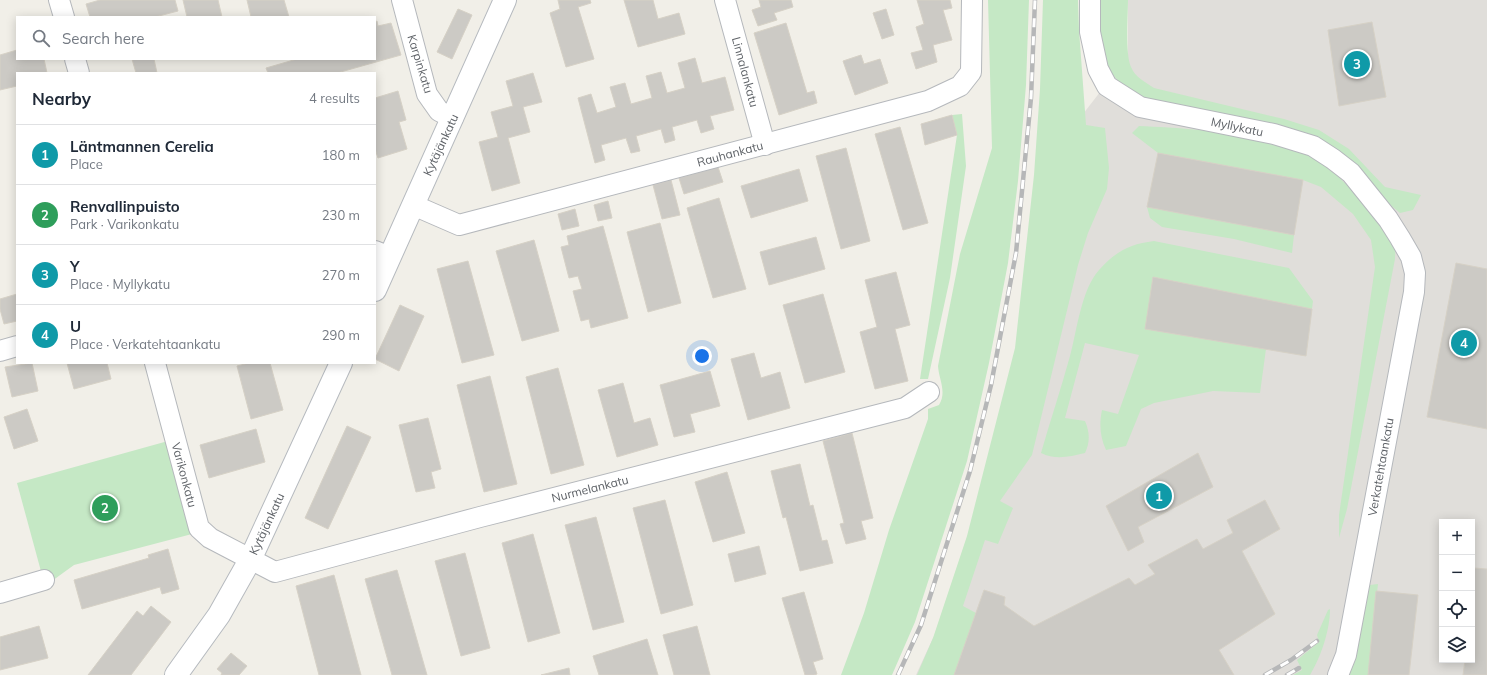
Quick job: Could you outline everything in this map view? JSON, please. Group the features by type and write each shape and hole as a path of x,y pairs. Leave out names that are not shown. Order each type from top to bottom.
{"street":[{"path":"59,0 64,16"},
{"name":"Karpinkatu","path":"402,0 427,94 438,111 453,118"},
{"name":"Kytäjänkatu","path":"376,285 382,254 413,205 505,0"},
{"name":"Linnalankatu","path":"725,0 765,145"},
{"name":"Rauhankatu","path":"413,205 459,226 928,101 960,86 971,72 972,0"},
{"name":"Myllykatu","path":"1090,0 1090,32 1098,69 1107,86 1140,108 1274,134 1313,146 1351,173 1388,219 1411,257"},
{"path":"75,60 79,72"},
{"name":"Verkatehtaankatu","path":"1338,675 1346,654 1414,292 1415,273 1411,257"},
{"path":"0,350 16,346"},
{"name":"Varikonkatu","path":"154,364 199,528 210,538 250,560"},
{"name":"Kytäjänkatu","path":"176,675 219,614 250,560 341,364"},
{"name":"Nurmelankatu","path":"250,560 275,572 480,517 904,408 928,392"},
{"path":"0,593 44,580"}],"shaded area":[{"path":"1128,0 1487,0 1487,675 916,675 933,638 952,608 1076,123 1128,56"}],"green space":[{"path":"988,0 1029,0 1026,85 1018,181 1008,263 989,363 967,461 915,622 892,675 841,675 864,613 889,530 928,419 928,409 939,405 941,400 942,386 938,366 960,254 992,148"},
{"path":"1043,0 1078,0 1086,125 1105,128 1109,168 1107,189 1088,233 1078,265 1032,455 1000,501 1013,508 998,544 985,540 963,606 976,613 954,675 917,675 933,638 967,536 1015,348 1034,175 1040,89"},
{"path":"1098,0 1128,0 1127,44 1129,61 1135,74 1147,84 1154,88 1284,119 1319,130 1349,149 1385,187 1421,195 1413,210 1400,213 1388,203 1363,171 1338,152 1311,136 1284,126 1144,101 1129,91 1110,70 1104,58 1101,46"},
{"path":"962,114 966,166 950,278 928,379 920,379 957,135 952,115"},
{"path":"1139,126 1182,128 1232,134 1256,138 1300,151 1318,160 1345,183 1379,222 1392,242 1395,250 1395,259 1347,509 1339,538 1339,515 1375,267 1371,240 1353,214 1321,187 1303,180 1158,153 1132,133"},
{"path":"1147,207 1294,235 1292,253 1234,239 1162,227 1150,218"},
{"path":"1154,241 1289,268 1313,301 1312,309 1153,278 1146,329 1266,349 1260,393 1213,391 1154,403 1141,409 1126,446 1106,450 1102,440 1101,430 1102,410 1118,414 1139,355 1085,343 1065,418 1085,421 1089,437 1087,449 1085,453 1062,457 1052,457 1041,453 1070,356 1080,311 1093,278 1105,263 1118,253 1131,246"},
{"path":"168,441 192,534 74,565 45,586 17,483"},
{"path":"1378,584 1368,675 1349,675 1357,650 1370,585"},
{"path":"1330,609 1327,634 1314,668 1310,675 1293,675 1302,670 1297,660 1319,642 1317,635 1328,610"}],"building":[{"path":"100,0 175,0 178,11 159,16 90,16 86,4"},
{"path":"183,0 218,0 222,16 187,16"},
{"path":"247,0 284,0 289,16 251,16"},
{"path":"558,0 590,0 591,3 578,7 594,59 566,67 550,13 560,9"},
{"path":"624,0 653,0 658,19 679,13 685,34 638,47"},
{"path":"759,0 791,0 793,7 774,13 777,20 758,26 752,10 761,7"},
{"path":"917,0 950,0 952,8 943,10 952,40 933,45 937,62 916,69 911,53 923,50 916,27 924,24"},
{"path":"458,9 472,15 452,59 437,52"},
{"path":"886,9 894,35 882,39 873,13"},
{"path":"376,22 378,26 391,23 401,55 341,72 268,72 266,68 294,60 376,60"},
{"path":"1372,22 1386,97 1339,106 1328,30"},
{"path":"786,23 807,93 814,91 817,103 779,115 754,33"},
{"path":"16,50 16,60 44,60 47,72 16,72 16,86 0,90 0,55"},
{"path":"861,55 864,64 880,59 888,83 855,95 843,61"},
{"path":"695,58 702,83 725,77 734,110 710,116 714,129 701,133 697,120 672,127 675,140 665,143 661,129 636,136 640,151 631,153 626,138 601,145 605,160 595,163 578,98 591,94 597,113 616,107 610,87 625,83 631,104 652,98 646,76 661,72 667,93 685,88 678,63"},
{"path":"132,60 154,60 157,72 136,72"},
{"path":"533,73 542,102 523,107 530,132 508,138 520,183 492,191 479,142 498,137 491,112 513,106 506,81"},
{"path":"398,91 406,120 399,122 407,149 378,158 376,152 376,98"},
{"path":"952,115 957,135 925,145 921,124"},
{"path":"900,127 928,223 903,230 875,134"},
{"path":"846,148 870,241 841,249 816,156"},
{"path":"1158,153 1303,180 1294,235 1147,207"},
{"path":"718,167 723,182 684,194 679,178"},
{"path":"799,169 808,201 751,218 741,186"},
{"path":"671,180 680,215 662,219 653,185"},
{"path":"719,198 746,289 713,298 687,208"},
{"path":"608,201 612,218 598,221 594,205"},
{"path":"575,209 579,226 562,230 558,214"},
{"path":"660,223 681,303 648,312 627,232"},
{"path":"603,226 628,318 591,328 589,319 581,321 573,291 582,289 578,276 569,278 561,247 569,245 567,236"},
{"path":"816,237 825,269 769,285 760,252"},
{"path":"534,240 559,331 522,341 496,251"},
{"path":"468,261 494,355 462,363 437,269"},
{"path":"1456,263 1487,269 1487,429 1427,417"},
{"path":"896,272 910,325 895,329 908,381 875,389 860,332 877,327 865,280"},
{"path":"1153,277 1312,309 1306,356 1145,329"},
{"path":"16,294 16,321 4,324 0,309 0,299"},
{"path":"823,294 845,372 805,383 783,305"},
{"path":"400,305 424,316 399,371 376,360"},
{"path":"754,353 761,378 780,372 790,408 748,420 731,359"},
{"path":"32,364 38,391 12,397 5,367"},
{"path":"67,364 107,364 111,379 74,389"},
{"path":"245,364 270,364 283,410 251,419 237,366"},
{"path":"558,368 584,465 551,474 526,377"},
{"path":"710,371 720,406 690,414 695,432 674,437 660,385"},
{"path":"490,376 517,484 484,492 457,385"},
{"path":"623,383 634,423 650,418 658,445 617,457 598,390"},
{"path":"27,409 38,441 14,449 4,417"},
{"path":"428,418 441,469 431,472 435,488 416,492 399,425"},
{"path":"347,426 371,437 328,529 305,518"},
{"path":"256,429 265,462 209,478 200,445"},
{"path":"852,433 873,518 861,521 866,539 846,544 840,524 844,523 823,441"},
{"path":"1198,453 1213,487 1138,527 1144,542 1128,551 1106,506"},
{"path":"800,464 810,506 813,505 822,541 827,540 833,563 800,571 786,517 783,518 771,471"},
{"path":"727,472 745,533 713,542 695,482"},
{"path":"665,500 693,605 661,614 633,508"},
{"path":"1265,500 1280,529 1242,551 1275,614 1219,650 1234,675 954,675 984,590 1005,597 1004,605 1034,626 1129,578 1135,585 1155,574 1148,565 1197,539 1203,549 1233,533 1227,520"},
{"path":"596,517 624,622 593,630 565,525"},
{"path":"533,534 560,633 528,642 502,543"},
{"path":"759,546 766,574 735,582 728,554"},
{"path":"168,549 179,589 162,594 160,587 82,609 74,580 149,558 148,555"},
{"path":"465,553 490,648 461,656 435,561"},
{"path":"1475,568 1487,569 1487,675 1463,675 1465,663 1475,663"},
{"path":"397,570 427,675 392,675 365,579"},
{"path":"334,575 361,675 319,675 296,586"},
{"path":"1376,591 1418,595 1409,675 1368,675"},
{"path":"804,592 823,659 813,662 817,674 814,675 805,675 782,598"},
{"path":"151,606 171,622 131,675 88,675 137,611 143,616"},
{"path":"39,626 48,658 0,670 0,637"},
{"path":"697,626 710,675 674,675 663,635"},
{"path":"647,639 658,675 599,675 593,656"},
{"path":"231,653 247,666 239,675 221,675 222,673 217,669"},
{"path":"569,668 570,675 541,675"}],"railway":[{"path":"898,675 921,625 970,471 991,385 1016,253 1031,98 1035,0"},
{"path":"1265,675 1291,660 1317,641"},
{"path":"1287,675 1299,668"}],"place":[{"name":"Y","path":"1357,64"},
{"name":"U","path":"1464,343"},
{"name":"Läntmannen Cerelia","path":"1159,496"},
{"name":"Renvallinpuisto","path":"105,508"}]}
